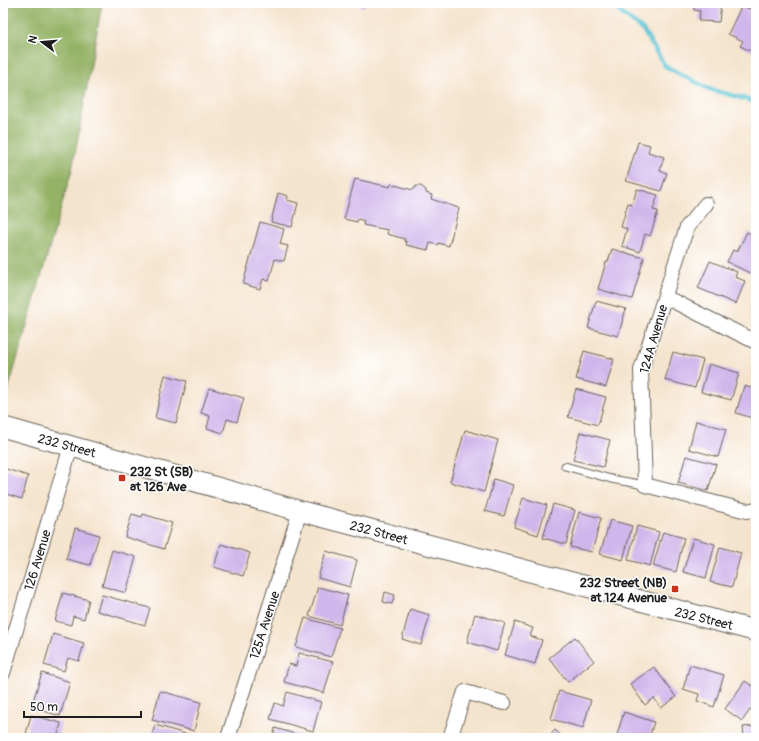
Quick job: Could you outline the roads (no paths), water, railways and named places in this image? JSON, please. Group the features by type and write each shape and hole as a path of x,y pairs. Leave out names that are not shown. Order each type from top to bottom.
{"main road":[{"name":"232 Street","path":"3,428 300,511 756,631"}],"street":[{"name":"124A Avenue","path":"645,485 641,370 687,227 706,204"},
{"path":"665,297 756,342"},
{"name":"126 Avenue","path":"3,673 71,446"},
{"path":"645,485 747,511 756,509"},
{"name":"125A Avenue","path":"228,738 300,511"},
{"path":"450,738 465,692 504,703"}],"lane":[{"path":"565,466 611,479 645,485"}],"waterway":[{"path":"608,3 643,30 665,66 709,89 756,102"}],"place":[{"name":"232 St (SB) at 126 Ave","path":"122,478"},
{"name":"232 Street (NB) at 124 Avenue","path":"675,589"}]}
